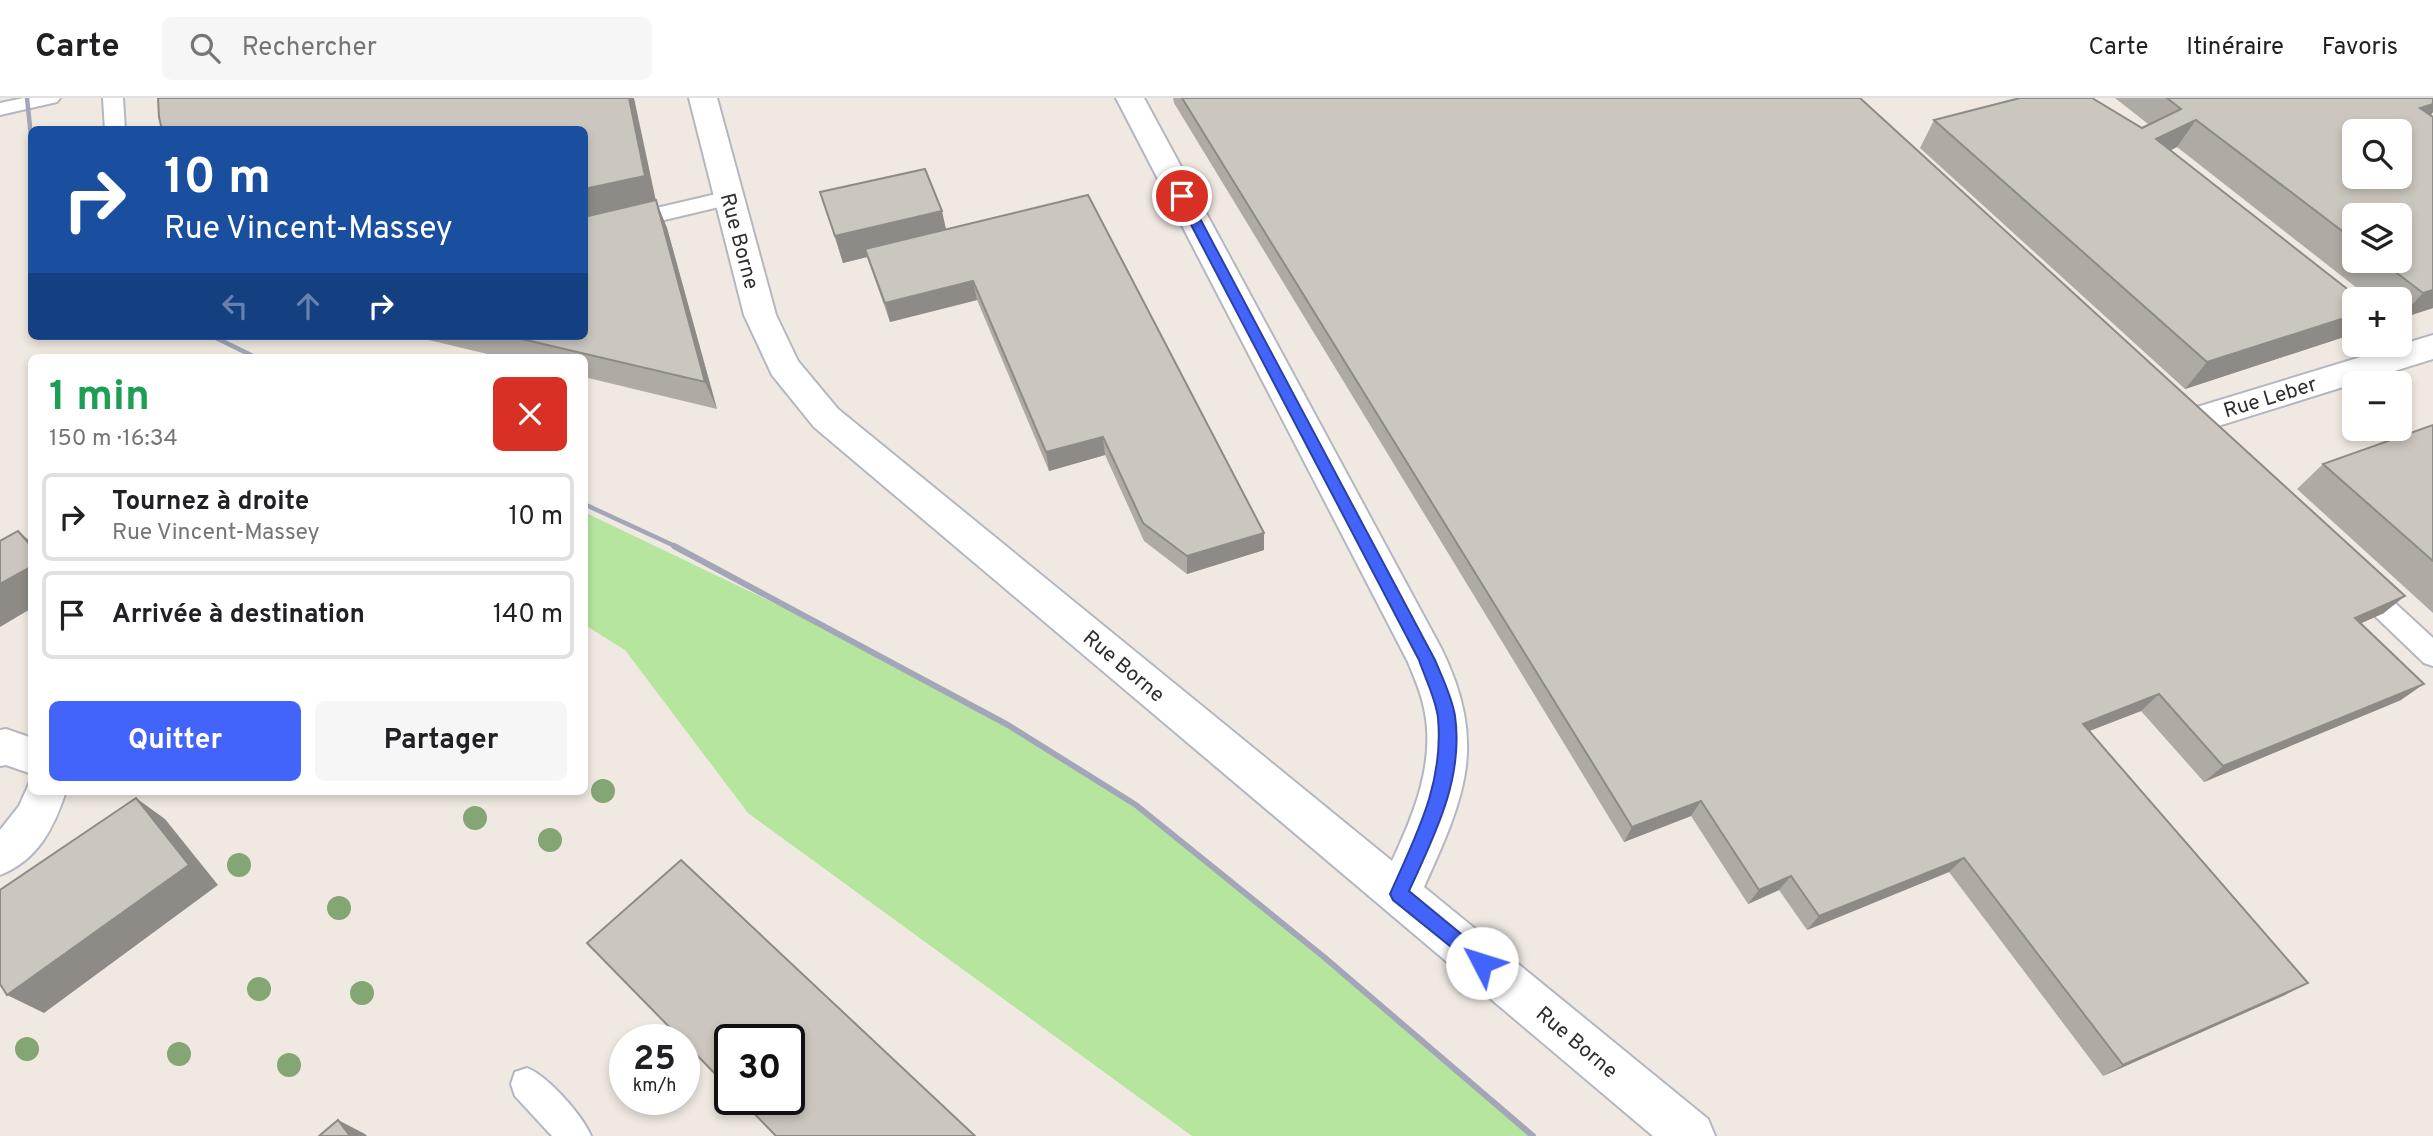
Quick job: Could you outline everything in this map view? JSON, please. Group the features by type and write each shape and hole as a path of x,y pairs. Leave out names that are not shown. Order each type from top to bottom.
{"street":[{"name":"Rue Borne","path":"703,98 760,315 784,367 826,418 1690,1136"},
{"path":"1130,98 1427,660 1443,704 1446,715 1446,772 1432,821 1399,894"},
{"name":"Rue Leber","path":"2186,423 2433,347"},
{"path":"0,748 6,747 28,755"},
{"path":"0,855 17,845 38,813 44,795"}],"lane":[{"path":"0,109 50,98"},
{"path":"113,98 115,126"},
{"path":"588,231 729,198"},
{"path":"2344,572 2433,655"},
{"path":"527,1084 574,1136"}],"green space":[{"path":"588,514 870,649 1008,725 1136,805 1324,957 1533,1136 1192,1136 748,813 625,650 588,627"}],"building":[{"path":"158,98 629,98 645,176 588,188 588,126 161,126"},
{"path":"1182,98 1860,98 2405,596 2355,618 2424,684 2223,766 2159,694 2083,724 2308,983 2123,1065 1964,858 1819,916 1791,876 1759,890 1701,801 1632,827"},
{"path":"2020,98 2092,98 2142,128 2181,109 2167,98 2433,98 2433,104 2420,108 2433,117 2433,290 2423,293 2397,273 2412,273 2412,203 2342,203 2342,231 2196,120 2156,139 2345,287 2342,287 2342,319 2207,362 1934,120"},
{"path":"925,169 942,211 835,236 820,192"},
{"path":"1088,195 1264,533 1187,556 1143,523 1103,437 1046,452 973,281 885,303 865,249"},
{"path":"656,200 705,382 526,340 588,340 588,216"},
{"path":"2433,425 2433,561 2323,464 2388,441 2412,441 2412,432"},
{"path":"18,531 28,542 28,568 0,584 0,541"},
{"path":"136,798 189,865 7,995 0,984 0,890"},
{"path":"681,860 975,1136 776,1136 756,1115 805,1115 805,1024 714,1024 714,1073 700,1058 700,1024 666,1024 587,943"},
{"path":"338,1120 350,1136 319,1136"}],"railway":[{"path":"27,98 30,126"},
{"path":"220,340 249,354"},
{"path":"588,506 677,547"},
{"path":"674,546 1008,725 1136,805 1324,957 1533,1136"}],"route":[{"path":"1182,196 1427,660 1446,715 1446,772 1432,821 1399,894 1482,963"}]}
